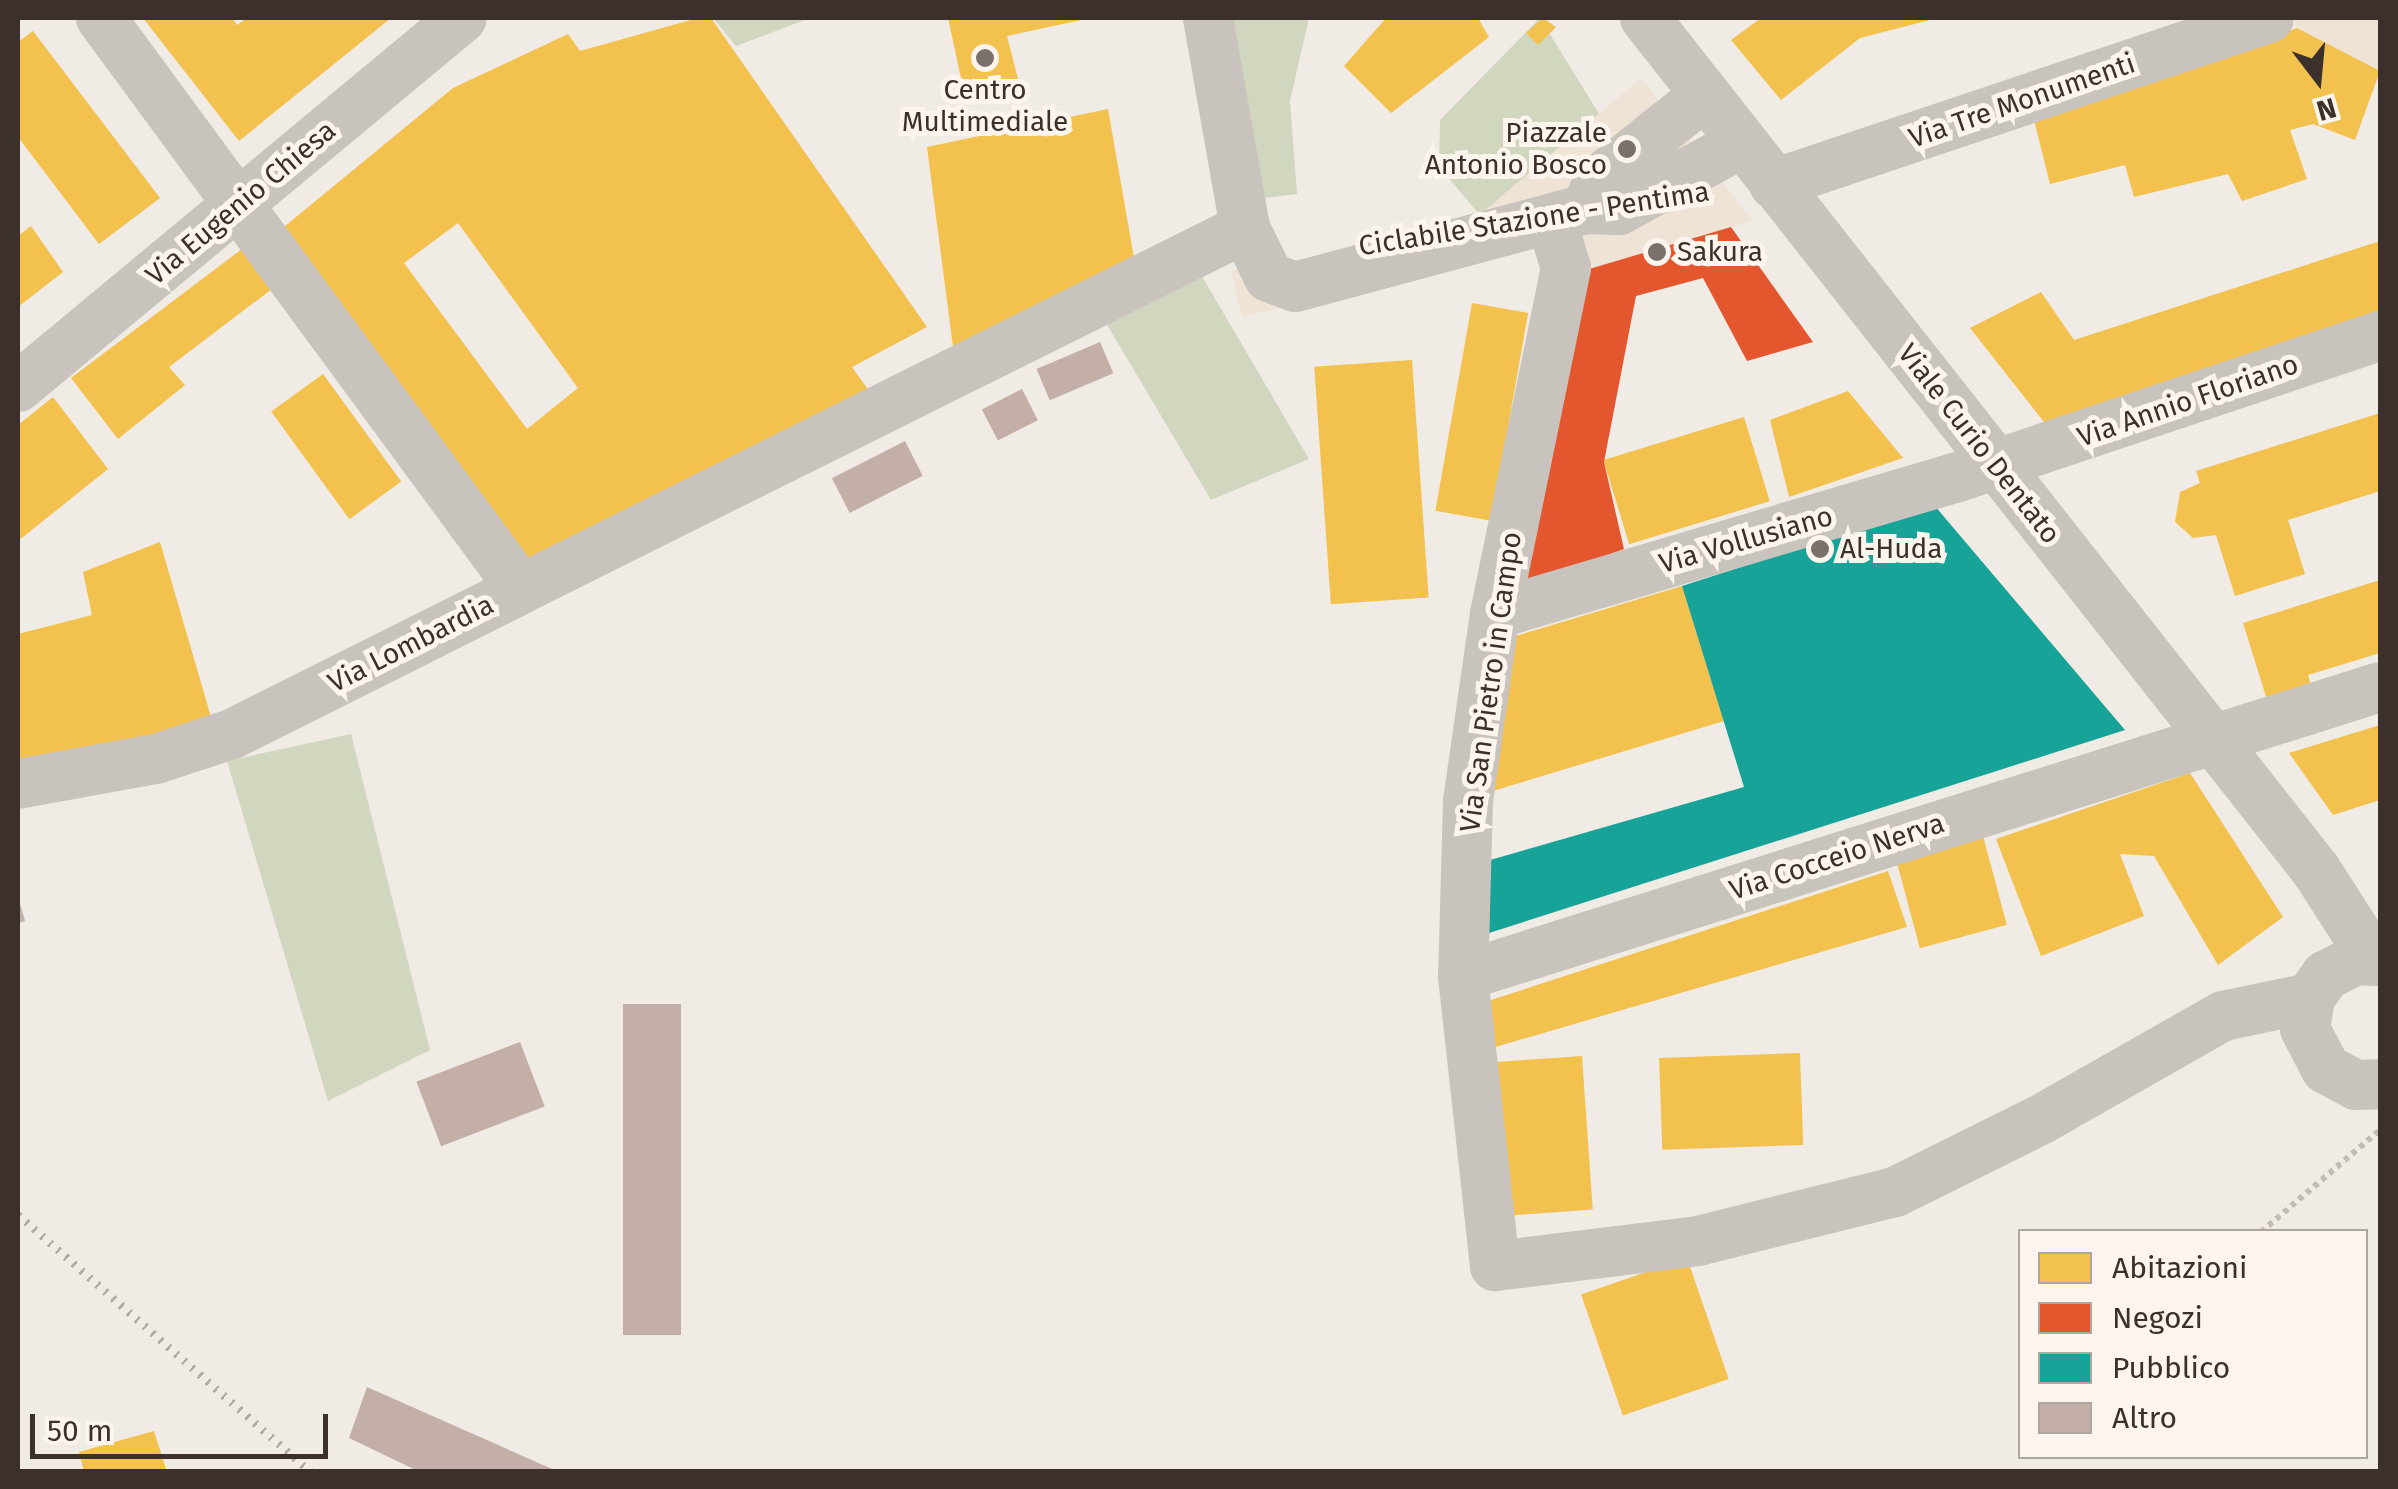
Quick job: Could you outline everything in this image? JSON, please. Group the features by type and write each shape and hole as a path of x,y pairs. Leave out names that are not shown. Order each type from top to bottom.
{"street":[{"name":"Via Lombardia","path":"18,784 156,760 232,734 522,589 101,18"},
{"name":"Via Eugenio Chiesa","path":"18,387 462,18"},
{"path":"1208,18 1245,228 1268,277 1295,288 1569,216 1619,210 1742,143"},
{"name":"Viale Curio Dentato","path":"1495,1266 1698,1240 1895,1192 2040,1120 2223,1016 2318,986 2377,960 2316,870 1645,18"},
{"name":"Via Tre Monumenti","path":"1774,184 2269,18"},
{"path":"1569,216 1599,180 1705,95"},
{"name":"Via San Pietro in Campo","path":"1495,1266 1463,976 1468,802 1496,614 1566,268 1569,216"},
{"path":"522,589 1245,228"},
{"name":"Via Annio Floriano","path":"1996,465 2380,336"},
{"name":"Via Vollusiano","path":"1496,614 1996,465"},
{"name":"Via Cocceio Nerva","path":"1463,976 2380,687"},
{"path":"2316,870 2318,986 2306,1029 2316,1058 2340,1079 2380,1084"}],"path":[{"path":"2264,1229 2380,1130"}],"green space":[{"path":"713,18 810,18 736,46"},
{"path":"1217,18 1309,18 1290,101 1297,194 1263,198"},
{"path":"1540,18 1614,138 1485,221 1439,167 1440,120"},
{"path":"1200,273 1309,459 1211,500 1100,313"},
{"path":"351,734 430,1050 328,1101 227,761"}],"shaded area":[{"path":"2293,18 2380,18 2380,71 2297,28"},
{"name":"Piazzale Antonio Bosco","path":"1641,78 1753,221 1579,272 1532,244 1242,317 1231,271 1458,233"}],"building: Abitazioni":[{"path":"143,18 232,18 237,25 247,18 391,18 239,141"},
{"path":"698,18 711,18 927,327 852,367 869,391 531,566 279,231 453,88 568,34 580,51","holes":["458,223 578,388 527,429 404,263"]},
{"name":"Centro Multimediale","path":"948,18 1086,19 1007,36 1018,79 964,92"},
{"path":"1386,18 1478,18 1489,37 1391,113 1344,66"},
{"path":"1543,18 1556,27 1538,45 1526,33"},
{"path":"1761,18 1934,19 1860,38 1781,100 1731,40"},
{"path":"2297,28 2380,71 2355,140 2313,124 2290,130 2307,179 2242,201 2228,174 2134,197 2125,165 2050,184 2034,120"},
{"path":"33,31 160,198 99,244 18,137 18,42"},
{"path":"1108,109 1134,258 953,347 927,147"},
{"path":"31,226 63,272 18,307 18,236"},
{"path":"2380,241 2380,317 2048,427 1970,328 2041,292 2074,340"},
{"path":"242,249 272,289 169,367 185,385 118,439 71,378"},
{"path":"1472,303 1528,313 1491,521 1435,511"},
{"path":"1412,360 1429,597 1331,604 1314,367"},
{"path":"323,374 401,482 349,519 271,412"},
{"path":"1848,391 1903,458 1789,497 1770,420"},
{"path":"53,397 108,469 18,541 18,425"},
{"path":"2380,413 2380,491 2288,520 2305,574 2235,596 2216,535 2193,538 2175,522 2180,492 2200,483 2196,471"},
{"path":"1744,417 1770,501 1629,544 1603,460"},
{"path":"160,542 213,724 18,760 18,634 92,615 83,572"},
{"path":"2380,580 2380,653 2308,675 2312,689 2268,703 2243,623"},
{"path":"1682,586 1724,721 1483,794 1506,639"},
{"path":"2380,725 2380,800 2333,815 2289,753"},
{"path":"2190,773 2283,917 2218,965 2154,856 2120,854 2144,916 2041,956 1996,839"},
{"path":"1983,836 2007,925 1920,948 1896,859"},
{"path":"1888,871 1907,927 1492,1048 1485,1002"},
{"path":"1800,1053 1803,1145 1662,1150 1659,1058"},
{"path":"1582,1056 1593,1210 1503,1216 1492,1062"},
{"path":"1687,1258 1729,1379 1623,1415 1581,1294"},
{"path":"154,1431 167,1472 84,1472 79,1452"}],"building: Negozi":[{"path":"1731,227 1813,342 1747,361 1703,278 1636,296 1604,462 1624,549 1523,587 1579,272"}],"building: Pubblico":[{"path":"1934,505 2125,730 1489,933 1490,860 1744,787 1682,586"}],"building: Altro":[{"path":"1100,342 1113,373 1050,400 1036,369"},
{"path":"1022,389 1038,420 998,441 982,409"},
{"path":"905,441 923,476 850,513 832,478"},
{"path":"18,897 25,921 18,923"},
{"path":"623,1004 681,1004 681,1335 623,1335"},
{"path":"520,1042 545,1106 441,1146 416,1082"},
{"path":"367,1387 559,1472 420,1472 349,1438"}],"railway":[{"path":"18,1215 311,1472"}],"place":[{"name":"Centro Multimediale","path":"985,58"},
{"name":"Piazzale Antonio Bosco","path":"1627,149"},
{"name":"Sakura","path":"1657,252"},
{"name":"Al-Huda","path":"1820,549"}]}
